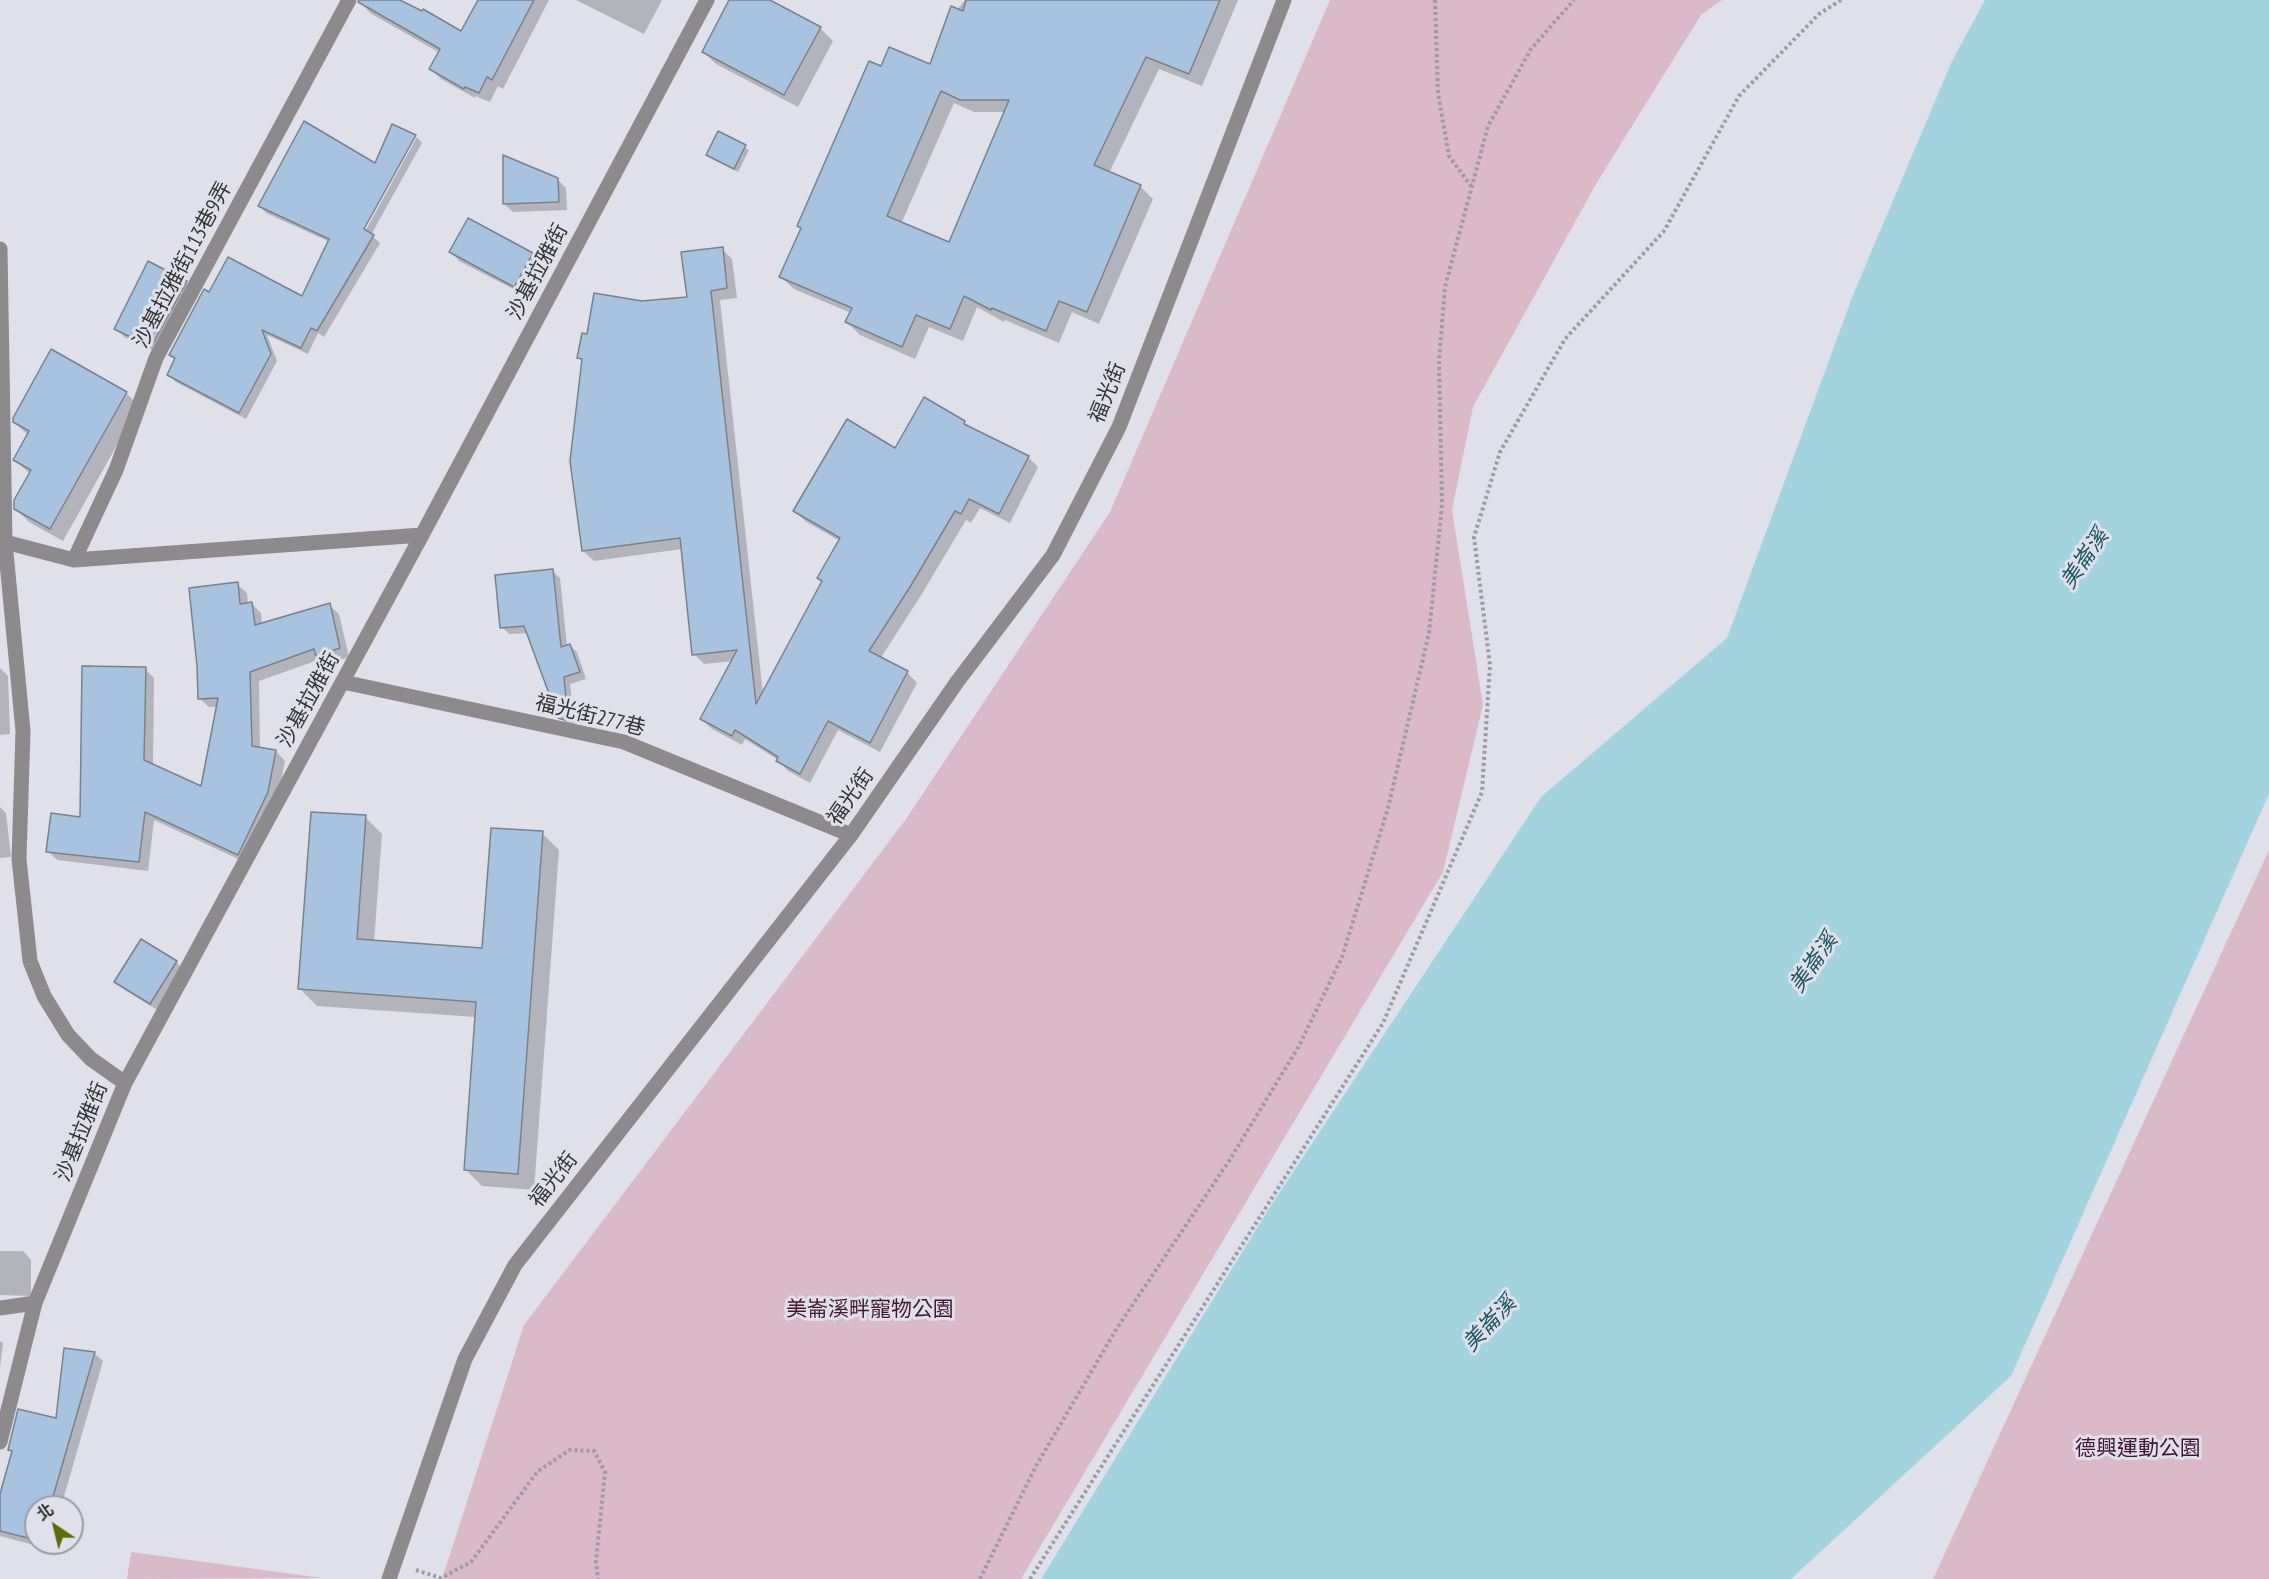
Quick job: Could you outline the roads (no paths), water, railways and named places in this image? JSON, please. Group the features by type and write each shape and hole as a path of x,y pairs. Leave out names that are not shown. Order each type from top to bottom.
{"street":[{"name":"沙基拉雅街113巷9弄","path":"74,560 116,470 156,358 349,0"},
{"name":"沙基拉雅街","path":"0,1442 35,1303 125,1083 422,535 707,0"},
{"name":"福光街","path":"389,1579 465,1359 514,1265 852,835 957,682 1053,555 1119,427 1284,0"},
{"path":"0,249 2,543 23,731 19,859 30,962 44,996 68,1035 91,1059 125,1083"},
{"path":"2,543 74,560 422,535"},
{"name":"福光街277巷","path":"343,682 624,742 852,835"},
{"path":"0,1308 35,1303"}],"water":[{"name":"美崙溪","path":"1985,0 2269,0 2269,794 2011,1376 1791,1579 1041,1579 1268,1210 1541,797 1727,638 1853,295 1952,61"}],"park label":[{"name":"美崙溪畔寵物公園","path":"870,1310"},
{"name":"德興運動公園","path":"2138,1449"}]}
